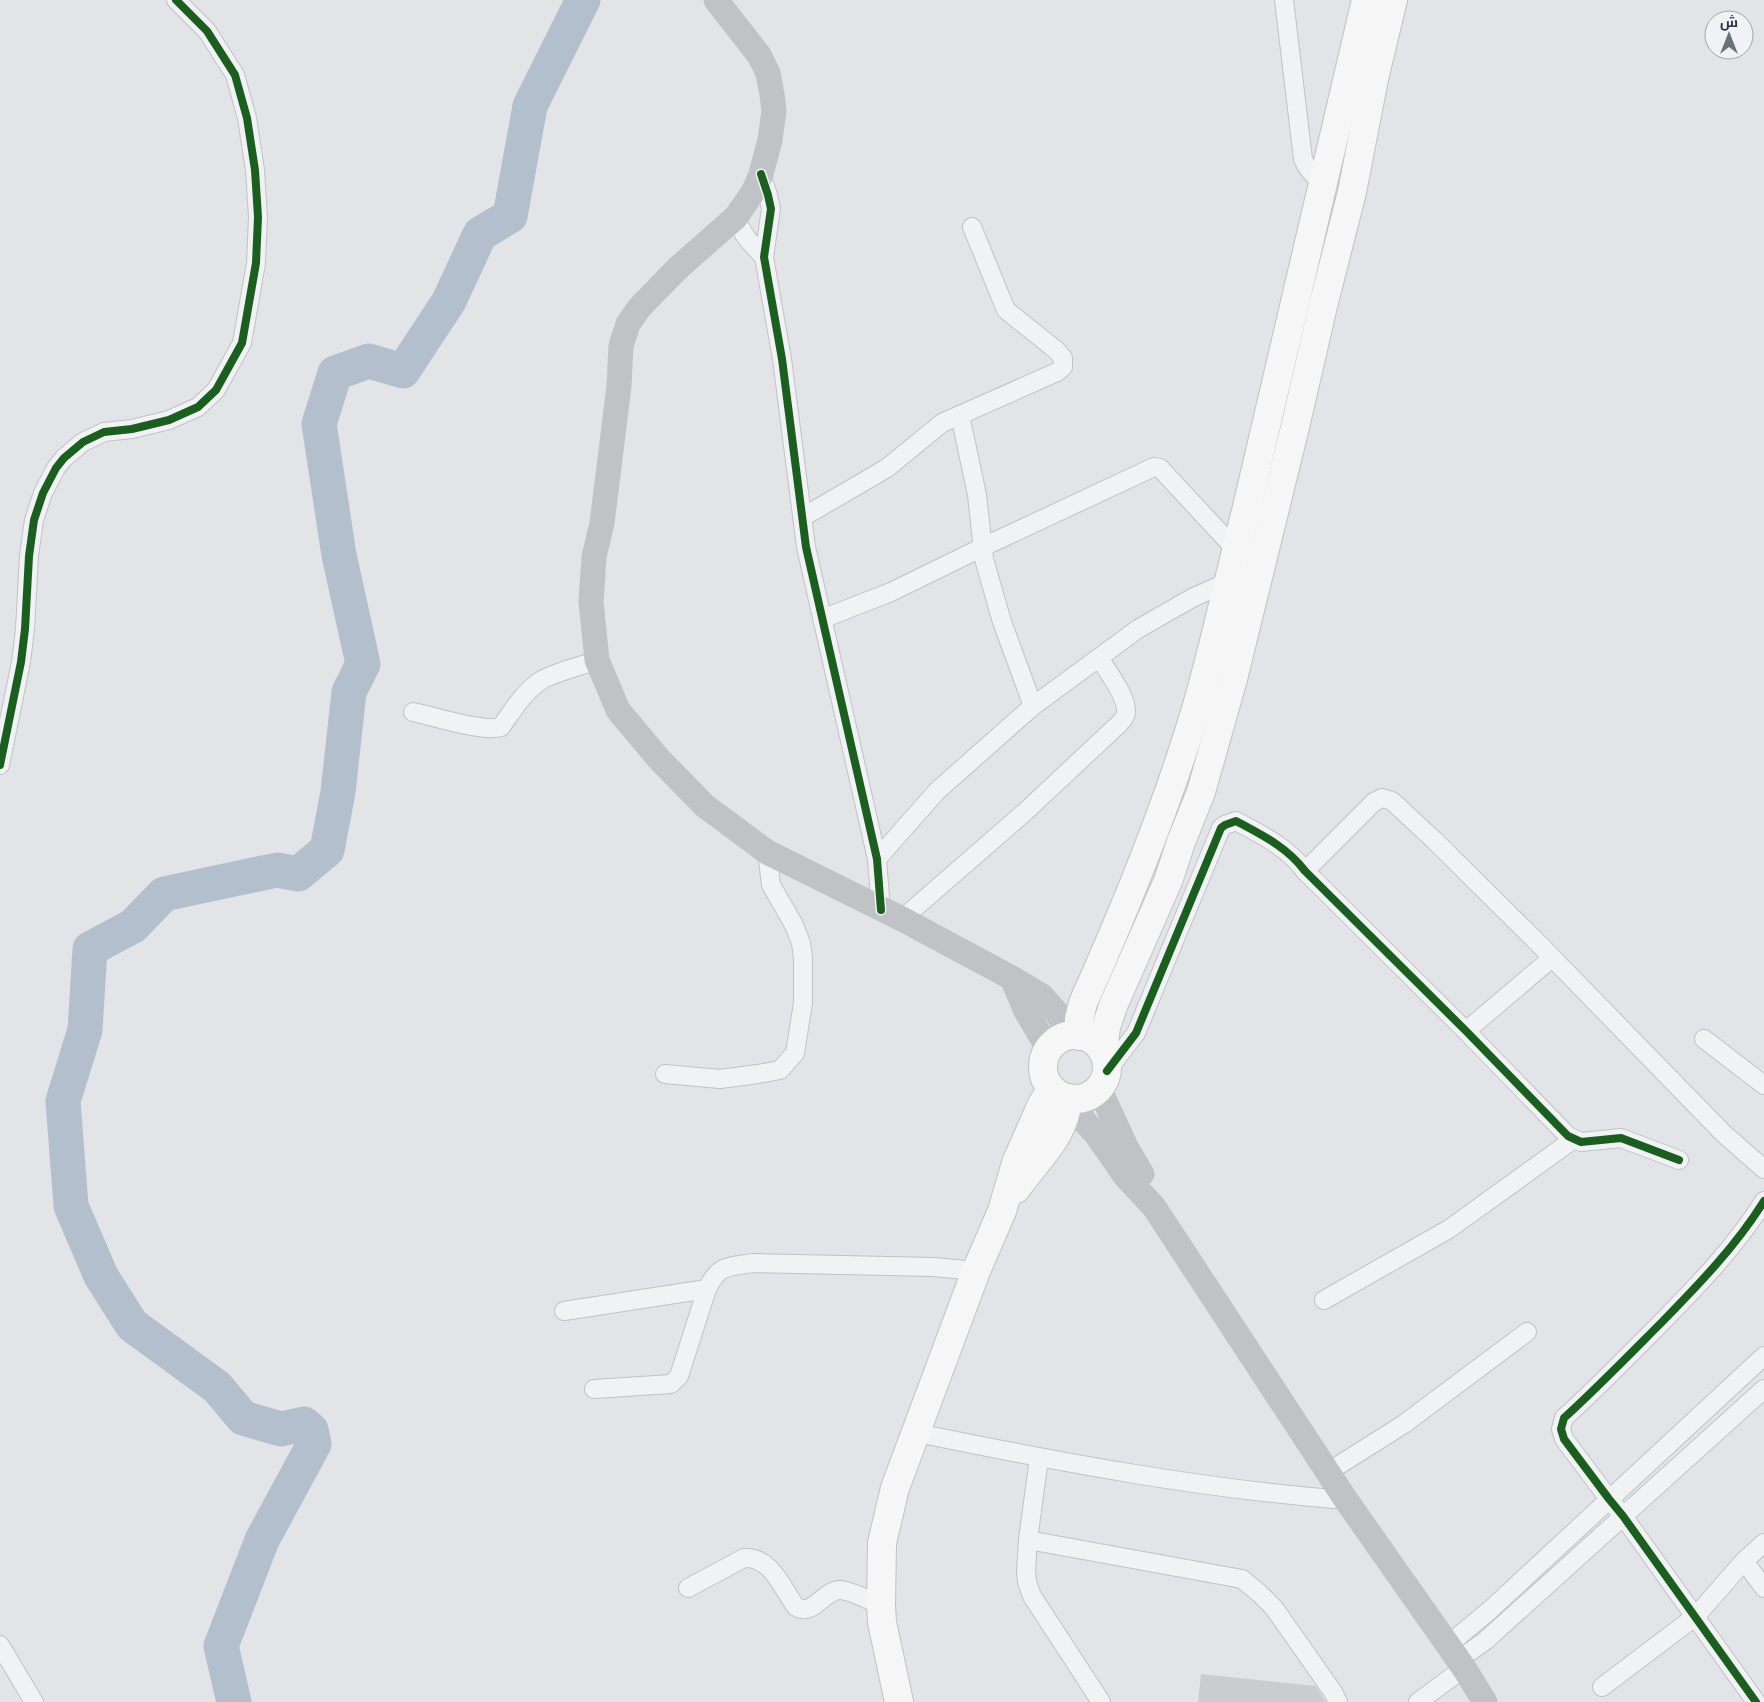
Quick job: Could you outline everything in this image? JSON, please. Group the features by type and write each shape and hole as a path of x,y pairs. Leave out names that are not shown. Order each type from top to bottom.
{"main road":[{"path":"716,0 760,55 768,73 774,111 770,140 755,189 736,217 678,268 640,307 628,324 621,346 619,386 602,523 594,557 591,602 597,660 618,710 658,758 705,806 767,852 891,914 1012,978 1042,996 1057,1014 1066,1041"},
{"path":"1084,1083 1047,1082 1044,1073 1045,1057 1066,1041 1079,1019 1083,1003 1141,868 1196,709 1296,300 1366,0"},
{"path":"899,1702 882,1622 881,1605 882,1544 895,1488 976,1271 1002,1211 1026,1175 1055,1140 1066,1115 1084,1083 1113,1006 1168,881 1201,792 1233,679 1352,192 1374,79 1393,0"},
{"path":"1296,300 1323,306"},
{"path":"1113,936 1138,948"},
{"path":"1066,1041 1088,1039 1097,1044 1084,1083 1083,1120 1096,1134 1126,1177 1154,1207 1346,1500 1457,1658 1485,1702"}],"street":[{"path":"0,764 26,629 29,556 34,520 43,493 56,468 64,458 83,442 104,432 132,430 169,420 198,407 216,390 242,343 256,262 258,217 255,170 247,118 235,75 207,31 176,0"},
{"path":"1284,0 1303,159 1307,168 1322,182"},
{"path":"761,174 771,210 764,257 782,359 806,548 891,914 1026,811 1120,723 1125,716 1125,706 1119,690 1099,658"},
{"path":"736,217 746,239 764,257"},
{"path":"802,517 887,468 942,423 1057,372 1063,367 1063,358 1056,350 1006,310 972,226"},
{"path":"960,415 977,495 984,559 1002,622 1033,706"},
{"path":"822,619 891,592 1150,468 1157,467 1236,550 1262,557"},
{"path":"877,860 937,791 1033,706 1138,630 1192,598 1228,582"},
{"path":"414,712 479,727 501,727 532,687 544,679 597,660"},
{"path":"1305,871 1374,802 1385,798 1392,801 1434,840 1552,958 1724,1134 1763,1164"},
{"path":"1084,1083 1136,1033 1221,828 1236,821 1276,842 1297,861 1568,1136 1582,1142 1620,1138 1679,1160"},
{"path":"665,1074 720,1079 758,1074 780,1070 795,1053 802,1003 802,943 771,885 767,852"},
{"path":"1466,1031 1552,958"},
{"path":"1704,1039 1764,1085"},
{"path":"1324,1300 1449,1229 1574,1139"},
{"path":"1756,1702 1624,1516 1564,1439 1561,1429 1564,1418 1660,1324 1727,1253 1749,1225 1764,1201"},
{"path":"594,1389 671,1384 679,1376 707,1289 718,1271 725,1268 753,1263 934,1267 976,1271"},
{"path":"564,1311 707,1289"},
{"path":"1328,1472 1404,1424 1528,1332"},
{"path":"1418,1702 1457,1658 1490,1610 1764,1356"},
{"path":"1457,1658 1485,1641 1764,1389"},
{"path":"917,1432 1039,1458 1190,1483 1277,1495 1346,1500"},
{"path":"1039,1458 1028,1540 1027,1582 1032,1596 1101,1702"},
{"path":"1028,1540 1242,1579 1274,1608 1338,1702"},
{"path":"1602,1687 1696,1616 1744,1562 1764,1543"},
{"path":"688,1588 744,1558 749,1558 765,1563 799,1609 806,1610 830,1593 842,1590 881,1605"},
{"path":"1744,1562 1764,1588"},
{"path":"0,1645 34,1702"}],"building":[{"path":"1201,1674 1316,1686 1326,1702 1198,1702"}],"waterway":[{"path":"234,1702 221,1646 262,1540 314,1444 311,1430 304,1424 281,1429 243,1418 217,1387 132,1325 101,1276 71,1206 63,1101 85,1030 90,949 133,926 164,894 277,870 298,874 327,850 338,792 349,692 363,664 339,555 319,424 335,373 369,361 403,371 449,301 480,234 510,216 530,106 583,0"}],"cycle path":[{"path":"0,765 21,662 25,629 29,556 34,520 43,493 56,468 64,458 83,442 104,432 132,429 169,420 198,407 216,390 242,343 256,263 258,217 255,170 247,118 235,75 207,31 176,0"},
{"path":"761,174 771,209 764,257 782,359 806,547 877,859 881,910"},
{"path":"1107,1071 1136,1033 1221,828 1236,821 1274,842 1290,855 1568,1136 1581,1142 1621,1138 1679,1160"},
{"path":"1756,1702 1623,1516 1564,1439 1561,1429 1564,1418 1663,1321 1716,1264 1741,1234 1764,1201"}]}
